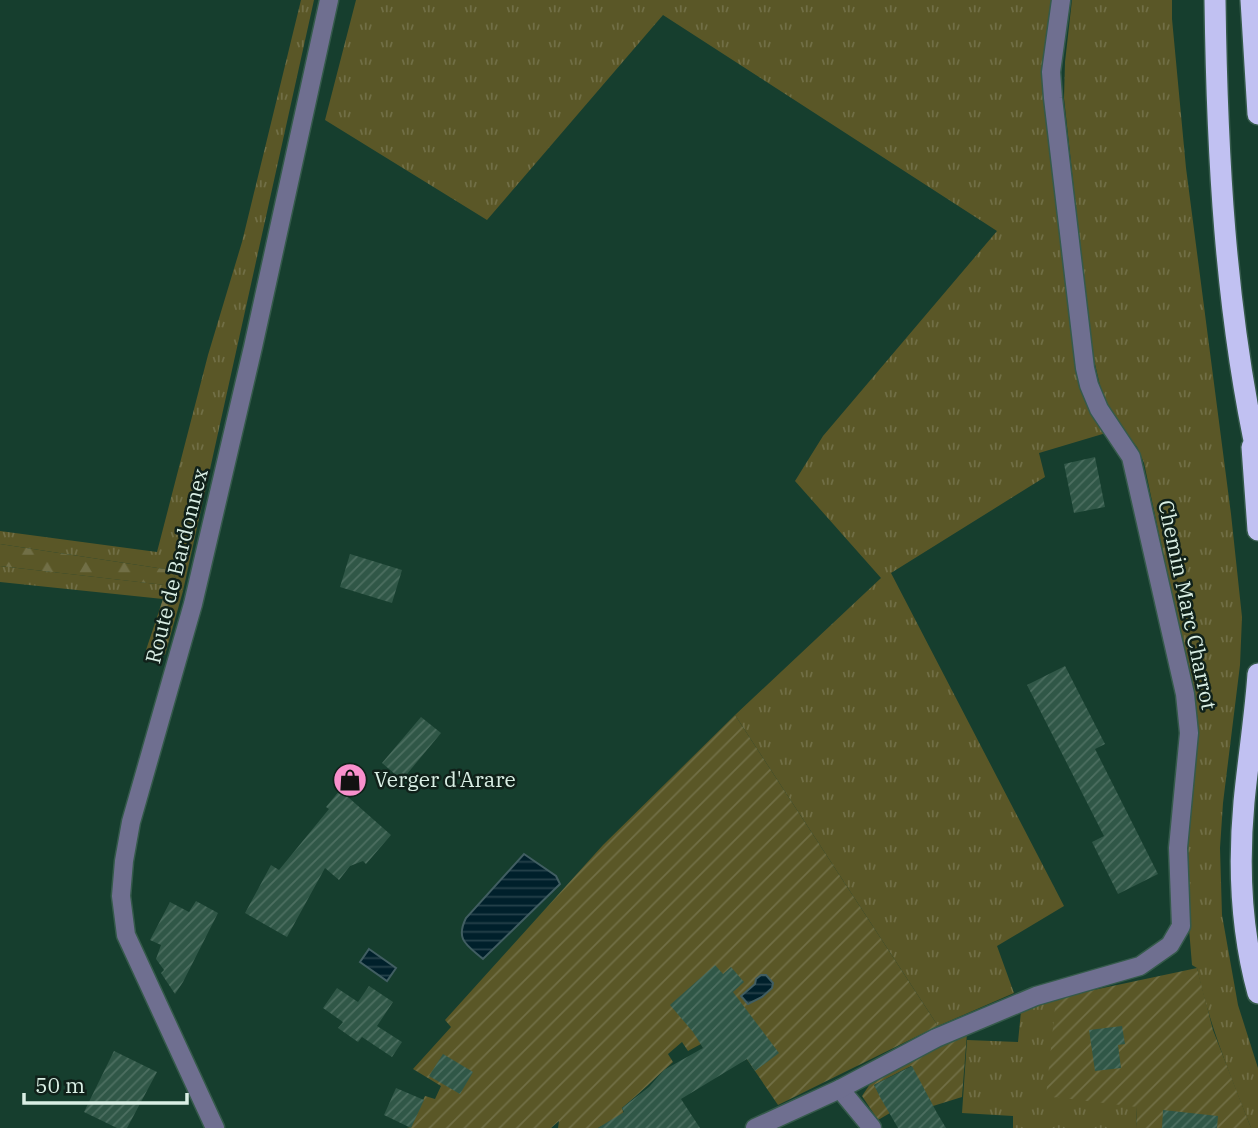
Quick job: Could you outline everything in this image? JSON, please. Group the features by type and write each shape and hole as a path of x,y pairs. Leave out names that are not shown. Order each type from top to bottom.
{"highway":[{"path":"1215,0 1222,191 1234,309 1251,428 1258,530"},
{"path":"1251,0 1258,114"},
{"path":"1251,428 1258,459"},
{"path":"1258,674 1241,846 1244,916 1258,993"}],"street":[{"name":"Route de Bardonnex","path":"215,1128 126,935 121,896 124,861 134,810 193,604 253,348 329,0"},
{"name":"Chemin Marc Charrot","path":"755,1128 839,1089 936,1038 1036,996 1140,966 1170,945 1181,926 1178,848 1189,733 1185,694 1131,457 1099,409 1089,385 1059,159 1051,72 1061,0"},
{"path":"839,1089 872,1128"}],"green space":[{"path":"301,0 314,0 183,591 171,570 0,544 0,531 157,552 208,355 242,242"},
{"path":"356,0 1053,0 1046,38 1044,107 1080,372 1106,433 1039,453 1045,477 891,573 1064,906 997,946 1014,993 938,1026 735,715 881,578 795,481 823,436 997,231 663,15 487,220 325,120"},
{"path":"1072,0 1172,0 1186,168 1242,617 1240,665 1223,803 1220,848 1222,915 1238,1005 1258,1068 1258,1128 1251,1128 1214,1029 1197,968 1192,965 1187,904 1187,850 1198,719 1144,463 1137,447 1110,412 1102,394 1091,347 1064,98"},
{"path":"0,544 171,570 183,591 165,655 146,650 163,599 173,586 0,566"},
{"path":"0,566 174,586 163,599 0,582"},
{"path":"735,715 938,1026 778,1105 738,1046 712,1063 701,1044 688,1051 682,1042 668,1054 673,1062 622,1108 624,1114 598,1128 558,1128 559,1121 551,1128 407,1128 411,1127 425,1096 435,1099 441,1086 413,1069 451,1027 445,1020 603,845"},
{"path":"1197,968 1213,1030 1251,1128 1136,1128 1137,1107 1046,1096 1056,998"},
{"path":"1056,998 1137,1107 1136,1128 1013,1128 1013,1116 962,1113 967,1040 1018,1042 1021,1011"},
{"path":"967,1033 962,1097 933,1106 911,1066 874,1085 890,1113 878,1120 862,1096 874,1078 928,1049"}],"water":[{"path":"524,854 556,876 560,884 483,959 464,942 462,932 466,918"},
{"path":"369,949 396,968 387,981 360,962"},
{"path":"761,975 766,975 773,983 772,988 748,1004 741,996"}],"building":[{"path":"1095,457 1105,507 1074,513 1064,464"},
{"path":"350,554 402,570 392,603 340,587"},
{"path":"1065,666 1105,744 1095,749 1158,874 1118,894 1092,842 1104,836 1027,685"},
{"path":"421,717 441,733 402,780 382,763"},
{"path":"340,790 391,835 366,864 363,861 350,866 339,880 325,868 287,937 245,913 271,865 279,870 329,809 326,807"},
{"path":"196,901 218,913 175,994 161,973 164,970 156,959 161,945 150,940 170,902 189,912"},
{"path":"715,965 723,974 731,967 744,982 733,992 779,1053 755,1071 747,1059 681,1099 700,1128 598,1128 624,1112 622,1108 649,1087 664,1070 703,1048 670,1005"},
{"path":"369,986 393,1002 377,1026 402,1042 392,1057 362,1037 358,1042 338,1028 343,1022 323,1008 337,988 358,1002"},
{"path":"1122,1026 1125,1044 1118,1045 1121,1068 1095,1071 1089,1030"},
{"path":"114,1051 157,1072 127,1128 117,1128 84,1112"},
{"path":"443,1054 473,1072 460,1094 429,1076"},
{"path":"912,1066 946,1128 898,1128 880,1097 874,1085"},
{"path":"396,1088 424,1100 411,1128 384,1115"},
{"path":"1163,1110 1218,1116 1217,1128 1162,1128"}],"place":[{"name":"Verger d'Arare","path":"350,780"}]}
